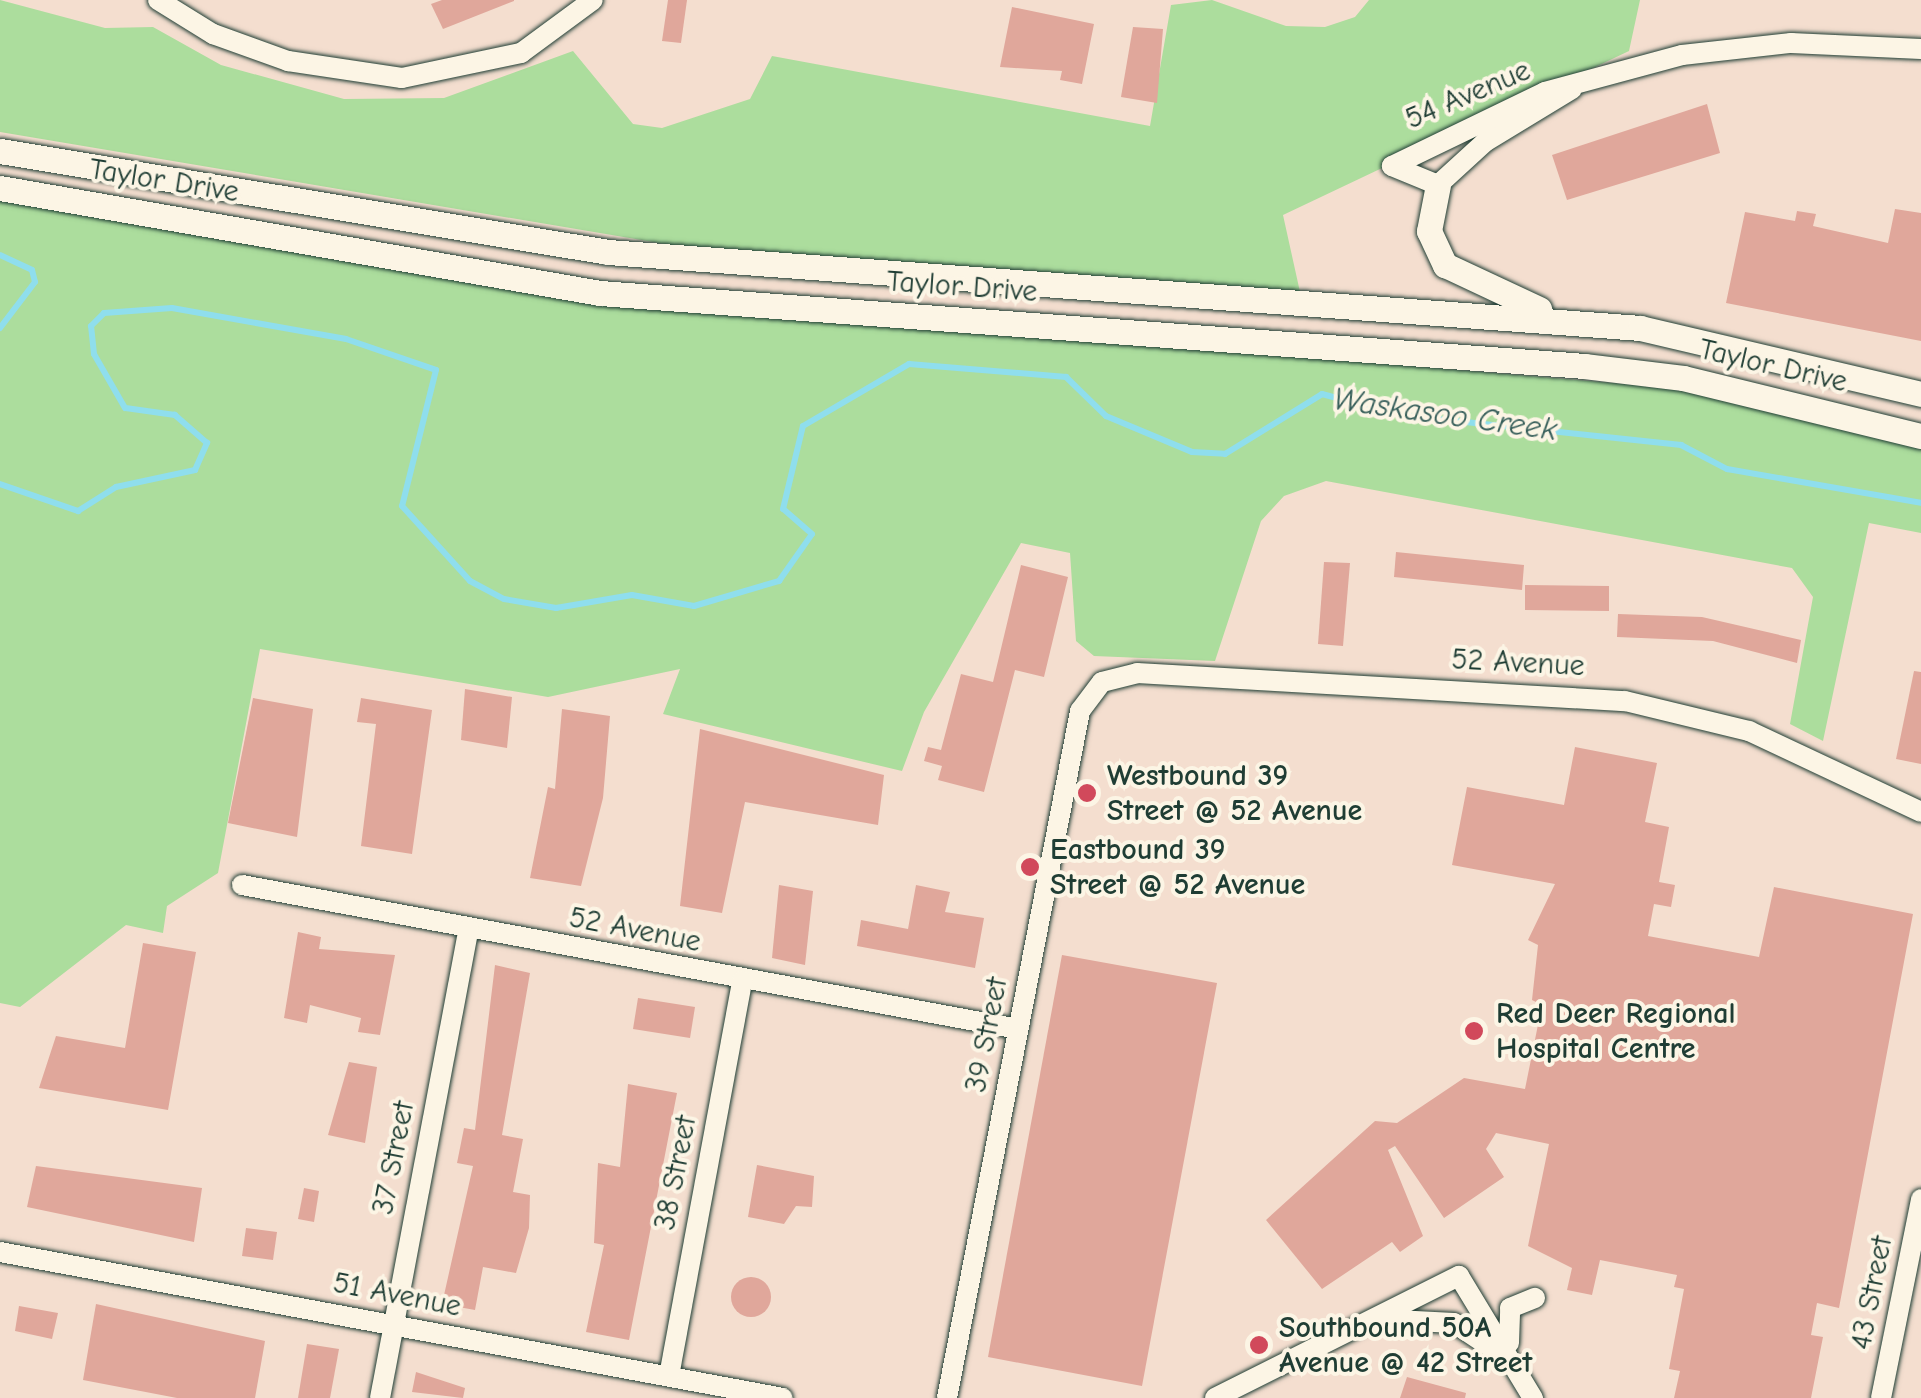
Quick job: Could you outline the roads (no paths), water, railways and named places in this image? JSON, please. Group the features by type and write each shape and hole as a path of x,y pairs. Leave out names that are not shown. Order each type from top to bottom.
{"main road":[{"name":"Taylor Drive","path":"0,151 628,254 1577,322 1756,350 1921,394"},
{"path":"1438,185 1429,231 1445,265 1474,286 1577,322"},
{"name":"Taylor Drive","path":"0,188 600,292 1584,366 1683,378 1921,436"}],"street":[{"path":"158,0 275,56 402,78 522,53 593,0"},
{"name":"54 Avenue","path":"1572,88 1438,185 1392,166 1545,92 1728,47 1921,49"},
{"name":"52 Avenue","path":"1094,688 1137,674 1625,701 1749,731 1921,812"},
{"name":"39 Street","path":"948,1398 1080,710 1094,688"},
{"name":"52 Avenue","path":"242,885 1018,1030"},
{"name":"37 Street","path":"380,1398 469,929"},
{"name":"38 Street","path":"668,1376 742,981"},
{"name":"43 Street","path":"1881,1398 1921,1199"},
{"name":"51 Avenue","path":"0,1252 784,1398"},
{"path":"1215,1398 1459,1276 1534,1398"},
{"path":"1516,1364 1508,1312 1535,1298"},
{"path":"1368,1320 1454,1323 1516,1364"}],"waterway":[{"name":"Waskasoo Creek","path":"0,255 32,270 35,282 0,328"},
{"name":"Waskasoo Creek","path":"0,484 78,511 116,487 195,470 207,443 175,415 125,408 94,354 91,326 104,313 172,308 346,339 436,370 402,506 470,581 504,599 556,608 632,595 694,606 779,581 812,534 783,509 803,426 909,364 1066,377 1106,416 1192,452 1225,454 1322,394 1400,415 1681,445 1727,469 1921,503"}],"place":[{"name":"Westbound 39 Street @ 52 Avenue","path":"1087,793"},
{"name":"Eastbound 39 Street @ 52 Avenue","path":"1030,867"},
{"name":"Red Deer Regional Hospital Centre","path":"1474,1031"},
{"name":"Southbound 50A Avenue @ 42 Street","path":"1259,1345"}]}
